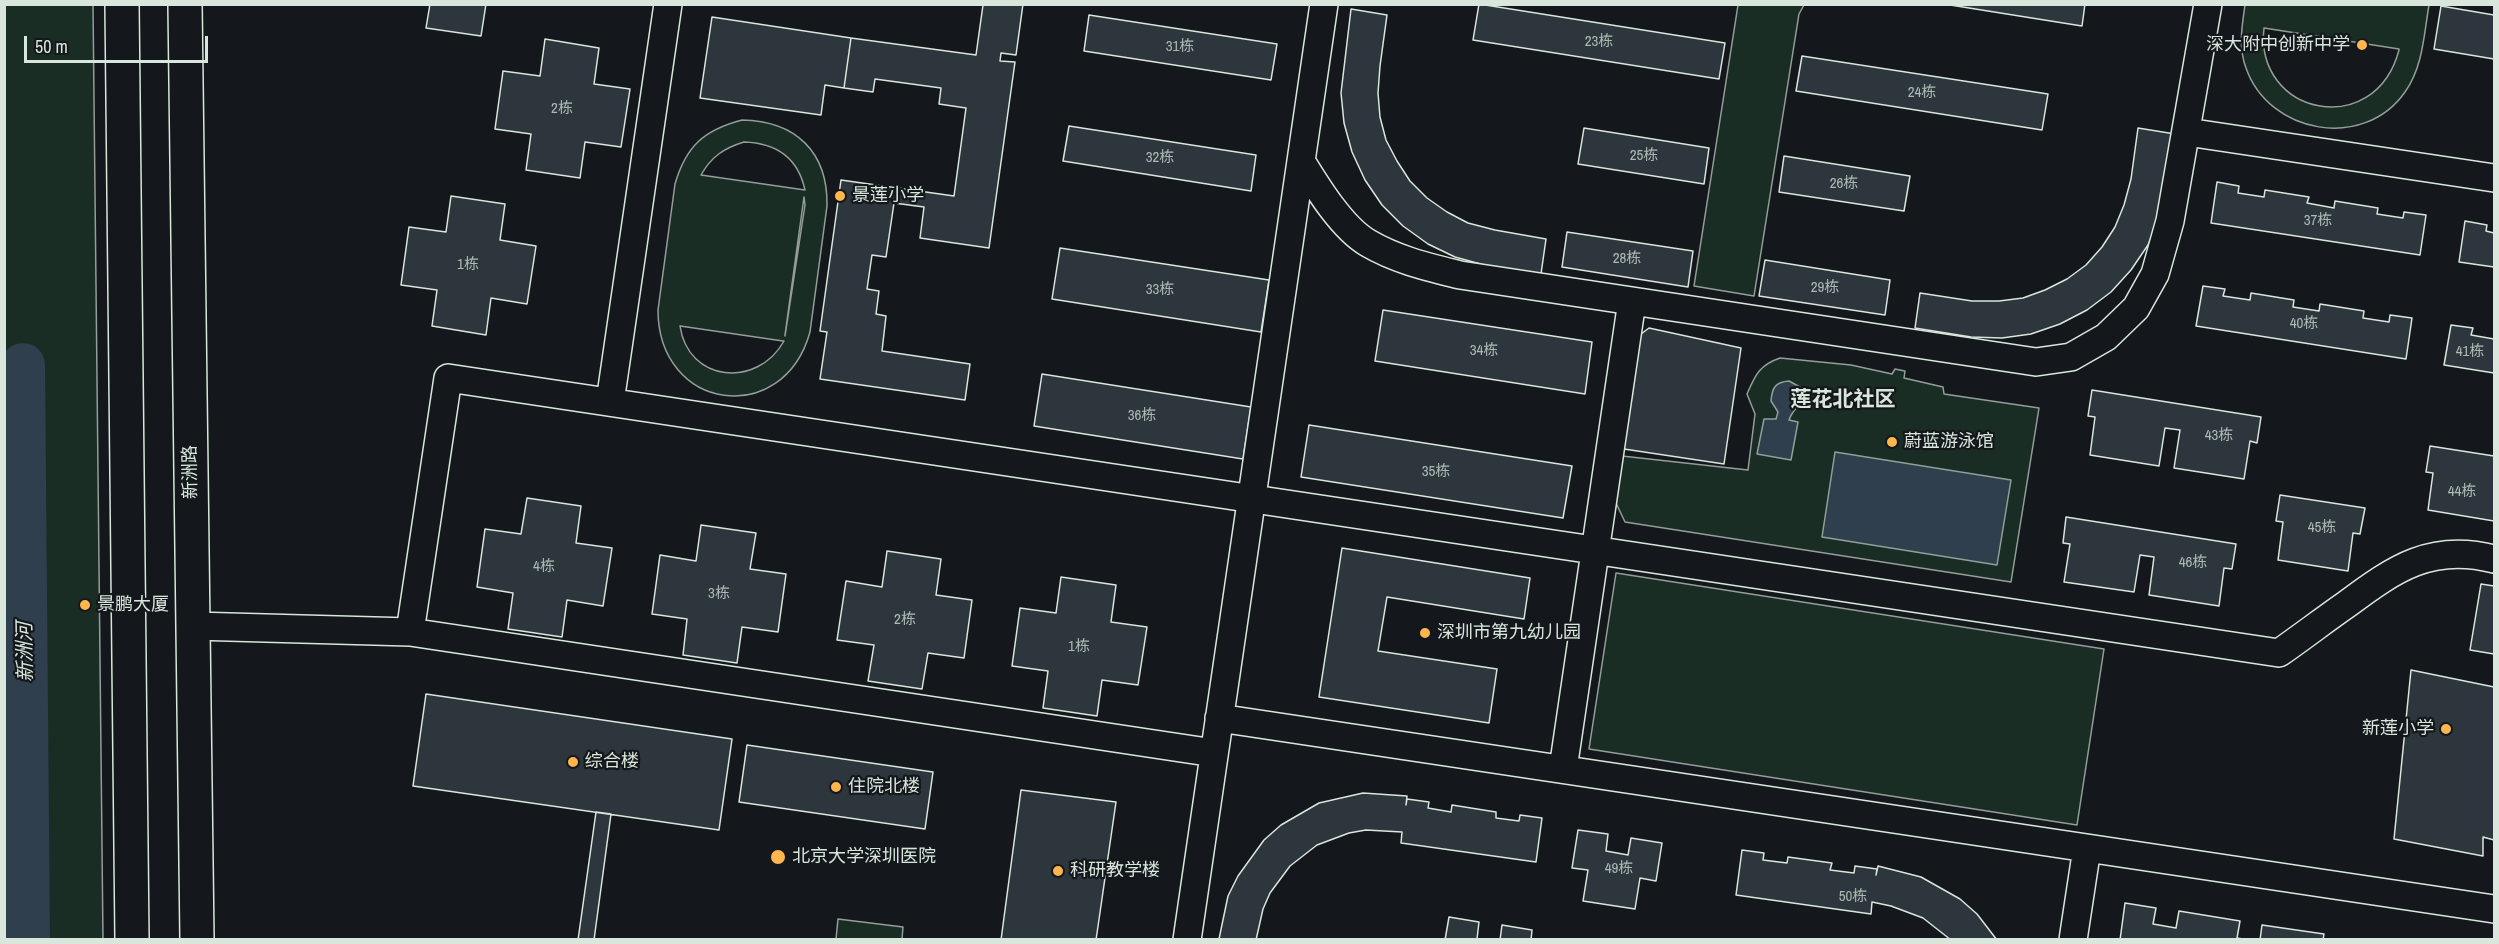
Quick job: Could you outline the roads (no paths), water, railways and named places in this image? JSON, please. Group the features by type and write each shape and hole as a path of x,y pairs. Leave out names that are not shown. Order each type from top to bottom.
{"main road":[{"path":"122,4 132,939"},
{"name":"新洲路","path":"185,4 197,939"}],"street":[{"path":"610,402 668,4"},
{"path":"1187,939 1324,4"},
{"path":"1301,162 1329,205 1366,242 1405,261 1460,275 2036,362 2071,357 2106,337 2136,308 2155,274 2170,221 2208,4"},
{"path":"2187,132 2494,178"},
{"path":"1563,769 1632,301"},
{"path":"410,632 448,378 2279,653 2398,568 2422,558 2449,553 2476,554 2494,559"},
{"path":"193,626 410,632 1214,753"},
{"path":"1220,718 2494,909"},
{"path":"2073,939 2087,848"}],"water":[{"path":"1789,381 1800,387 1802,393 1801,401 1789,420 1798,422 1791,460 1757,454 1764,419 1776,419 1778,412 1771,401 1773,389 1777,384"},
{"path":"1835,452 2011,480 1997,565 1822,537"}],"waterway":[{"name":"新洲河","path":"23,365 28,940"}],"place":[{"name":"深大附中创新中学","path":"2362,45"},
{"name":"景莲小学","path":"840,196"},
{"name":"蔚蓝游泳馆","path":"1892,442"},
{"name":"景鹏大厦","path":"85,605"},
{"name":"深圳市第九幼儿园","path":"1425,633"},
{"name":"新莲小学","path":"2446,729"},
{"name":"综合楼","path":"573,762"},
{"name":"住院北楼","path":"836,787"},
{"name":"北京大学深圳医院","path":"778,857"},
{"name":"科研教学楼","path":"1058,871"}],"district":[{"name":"莲花北社区","path":"1843,400"}]}
